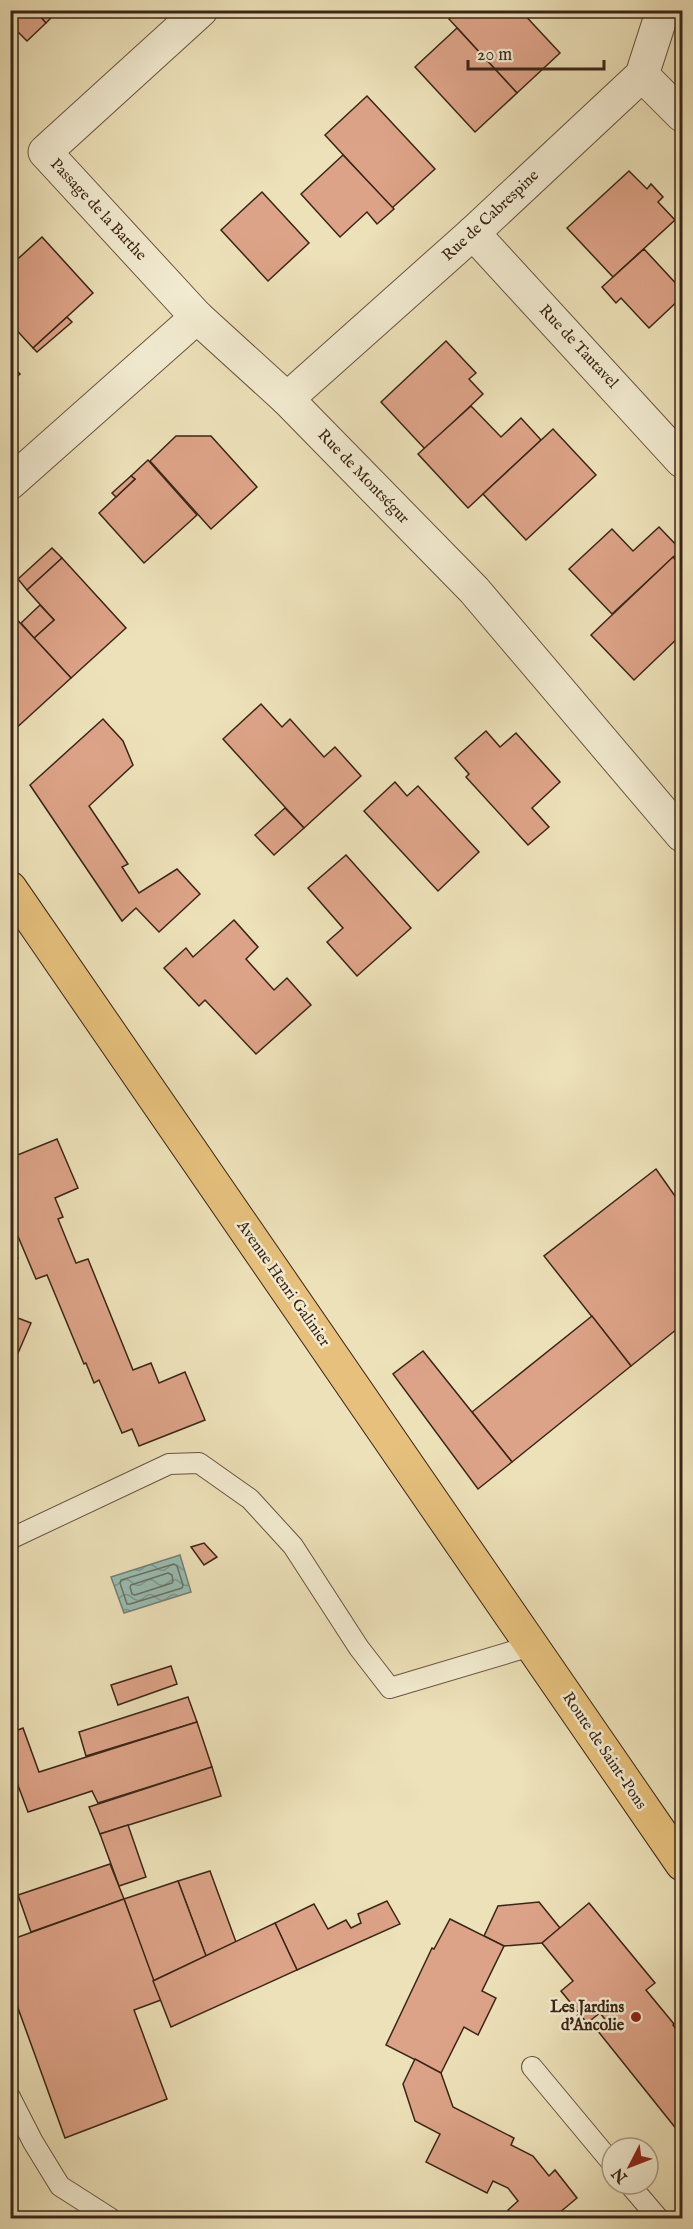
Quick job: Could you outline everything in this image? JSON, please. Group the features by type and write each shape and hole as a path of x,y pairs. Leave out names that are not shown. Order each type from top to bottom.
{"main road":[{"name":"Avenue Henri Galinier","path":"10,888 555,1680"},
{"name":"Route de Saint-Pons","path":"555,1680 682,1827"},
{"name":"Route de Saint-Pons","path":"555,1680 682,1864"}],"street":[{"name":"Passage de la Barthe","path":"197,317 45,152 201,10"},
{"name":"Rue de Cabrespine","path":"287,399 473,233 642,75 663,10"},
{"path":"642,75 682,115"},
{"name":"Rue de Tautavel","path":"473,233 682,461"},
{"name":"Rue de Montségur","path":"197,317 287,399 474,590 682,835"},
{"path":"10,483 197,317"}],"lane":[{"path":"10,1539 169,1464 199,1463 250,1499 293,1546 359,1648 390,1688 531,1646"},
{"path":"532,2067 600,2149"},
{"path":"10,2097 33,2142 60,2186 110,2218"},
{"path":"639,2196 658,2218"}],"water":[{"path":"180,1555 191,1592 124,1613 111,1577"}],"building":[{"path":"10,10 35,10 46,23 27,41 10,24"},
{"path":"35,10 59,10 46,23"},
{"path":"457,10 520,10 560,53 517,93 449,19"},
{"path":"457,28 517,93 475,132 415,67"},
{"path":"367,96 435,169 392,208 325,135"},
{"path":"343,155 394,209 377,224 367,212 340,237 301,194"},
{"path":"629,171 647,189 651,184 663,197 658,202 675,220 613,277 567,228"},
{"path":"262,192 309,243 268,281 221,230"},
{"path":"42,237 93,293 33,348 10,323 10,266"},
{"path":"644,249 682,290 682,297 649,328 621,298 616,303 602,287"},
{"path":"67,317 72,322 37,352 33,348"},
{"path":"446,341 476,373 469,379 483,394 425,449 381,402"},
{"path":"10,364 20,374 10,383"},
{"path":"471,406 501,437 521,418 541,440 468,508 418,454"},
{"path":"553,429 596,475 526,540 483,494"},
{"path":"176,436 211,436 257,487 211,529 150,461"},
{"path":"148,460 197,515 144,563 99,513 135,479 131,476"},
{"path":"131,476 135,479 116,497 112,493"},
{"path":"659,527 681,550 612,614 569,569 612,529 633,551"},
{"path":"52,548 62,558 27,590 18,579"},
{"path":"673,557 682,568 682,634 634,680 591,635"},
{"path":"62,558 126,628 71,678 34,638 54,620 27,590"},
{"path":"40,605 54,620 34,638 21,623"},
{"path":"10,612 71,678 13,731 10,728"},
{"path":"261,704 282,727 290,719 324,757 335,747 361,776 304,828 223,739"},
{"path":"103,719 123,741 133,765 89,806 128,864 122,867 139,893 177,869 200,894 159,932 136,908 122,921 30,785"},
{"path":"486,731 500,747 516,733 560,782 532,808 549,827 528,845 466,777 469,774 455,758"},
{"path":"395,782 407,796 418,786 479,852 438,891 364,811"},
{"path":"285,808 304,828 274,855 255,835"},
{"path":"346,855 411,928 357,976 327,942 343,928 308,888"},
{"path":"234,920 258,947 246,959 274,990 287,978 311,1005 256,1054 205,1000 199,1006 164,968 186,948 193,957"},
{"path":"57,1139 78,1188 55,1198 63,1217 58,1219 76,1263 88,1259 133,1370 151,1363 159,1383 185,1372 205,1420 139,1446 132,1429 122,1433 99,1380 94,1383 47,1275 36,1279 17,1234 10,1237 10,1158"},
{"path":"656,1169 682,1206 682,1325 631,1366 544,1256"},
{"path":"10,1241 18,1258 10,1261"},
{"path":"10,1315 31,1323 12,1367 10,1366"},
{"path":"592,1316 631,1366 512,1462 472,1412"},
{"path":"423,1351 512,1462 478,1489 393,1374"},
{"path":"204,1543 217,1557 204,1565 191,1547"},
{"path":"171,1666 177,1684 118,1705 111,1685"},
{"path":"188,1697 197,1722 86,1756 79,1732"},
{"path":"197,1722 212,1767 98,1803 92,1791 28,1812 10,1764 10,1733 23,1728 39,1772"},
{"path":"212,1767 221,1796 100,1834 89,1807"},
{"path":"128,1825 146,1877 119,1886 100,1834"},
{"path":"110,1864 124,1899 31,1932 18,1895"},
{"path":"210,1871 236,1942 206,1956 178,1881"},
{"path":"178,1881 206,1956 153,1981 124,1899"},
{"path":"124,1899 161,2000 134,2010 167,2099 65,2138 10,1986 10,1940"},
{"path":"387,1901 400,1924 297,1970 275,1923 314,1904 328,1929 346,1920 351,1928 361,1923 358,1914"},
{"path":"539,1902 560,1928 542,1943 504,1946 484,1936 498,1906"},
{"name":"Les Jardins d'Ancolie","path":"589,1903 655,1983 646,1990 682,2037 682,2136 597,2030 607,2022 600,2013 587,2023 561,1991 573,1981 542,1943"},
{"path":"450,1919 504,1946 482,1991 496,1998 478,2035 464,2027 441,2073 386,2045 432,1948 434,1949"},
{"path":"275,1923 297,1970 171,2027 153,1981"},
{"path":"415,2059 441,2073 453,2107 514,2138 511,2145 533,2156 549,2176 555,2170 577,2198 553,2218 515,2218 508,2210 518,2201 508,2188 493,2181 487,2193 426,2162 440,2134 415,2121 403,2084"}],"place":[{"name":"Les Jardins d'Ancolie","path":"636,2017"}]}
